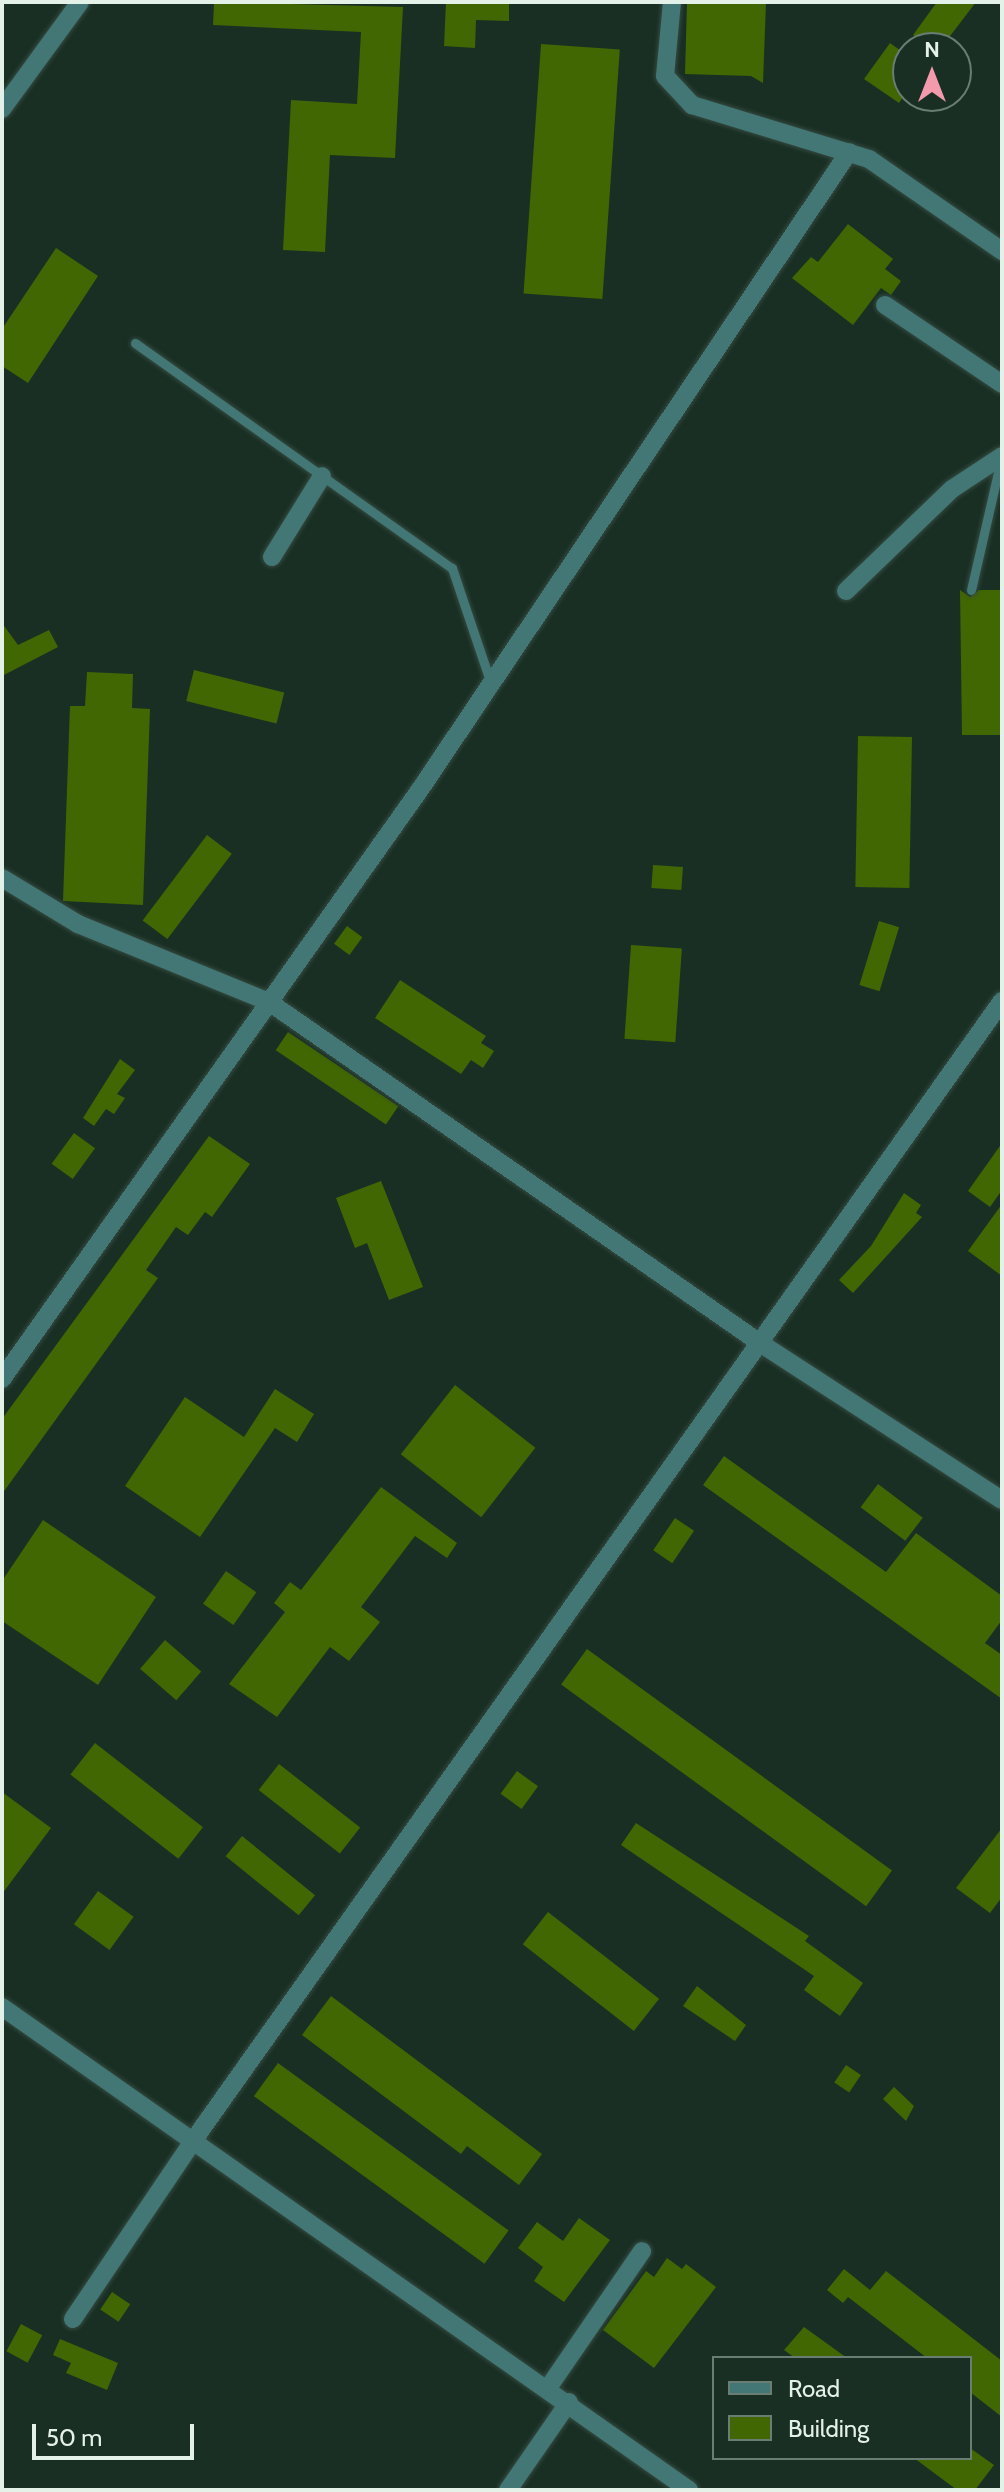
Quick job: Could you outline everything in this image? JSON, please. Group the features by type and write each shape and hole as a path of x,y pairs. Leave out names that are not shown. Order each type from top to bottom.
{"street":[{"path":"2,109 80,2"},
{"path":"672,2 665,76 692,105 869,159 1002,251"},
{"path":"2,1379 269,1002 849,152"},
{"path":"885,305 1002,384"},
{"path":"846,591 952,489 1002,456"},
{"path":"272,557 322,476"},
{"path":"2,878 78,924 269,1002 760,1343 1002,1500"},
{"path":"73,2319 193,2141 1002,1001"},
{"path":"2,2007 569,2402 689,2490"},
{"path":"548,2388 642,2251"},
{"path":"508,2490 569,2402"}],"lane":[{"path":"135,343 452,568 490,681"},
{"path":"971,590 1002,456"}],"building":[{"path":"214,2 403,7 395,158 330,155 325,252 283,250 291,100 357,104 361,32 213,25"},
{"path":"446,2 509,2 509,21 476,20 475,48 444,46"},
{"path":"687,2 766,2 763,83 751,76 685,74"},
{"path":"937,2 976,2 953,32 915,32"},
{"path":"890,43 892,44 892,98 864,79"},
{"path":"541,44 620,50 602,299 524,293"},
{"path":"848,224 893,259 885,269 901,281 891,295 881,288 853,325 792,278 811,257 818,262"},
{"path":"56,248 98,276 28,383 2,366 2,329"},
{"path":"960,590 970,597 979,590 1002,590 1002,735 962,735"},
{"path":"2,623 18,645 49,630 58,647 2,676"},
{"path":"194,670 284,692 276,724 186,701"},
{"path":"87,672 133,674 132,708 150,709 143,905 63,901 70,706 85,706"},
{"path":"858,736 912,737 909,888 855,887"},
{"path":"207,835 232,854 167,939 143,920"},
{"path":"653,865 683,867 681,890 651,888"},
{"path":"879,921 899,927 879,991 859,985"},
{"path":"347,926 362,937 349,955 334,944"},
{"path":"631,945 682,949 675,1042 624,1039"},
{"path":"400,980 486,1036 481,1043 494,1051 483,1068 471,1060 461,1074 375,1018"},
{"path":"288,1032 398,1106 386,1125 276,1050"},
{"path":"120,1059 135,1070 117,1094 125,1098 114,1114 106,1109 94,1126 83,1118"},
{"path":"74,1133 95,1148 73,1179 52,1164"},
{"path":"209,1136 250,1164 212,1217 205,1212 188,1235 176,1227 146,1270 158,1278 2,1494 2,1419"},
{"path":"1002,1143 1002,1190 990,1207 968,1191"},
{"path":"381,1181 423,1287 389,1300 367,1243 355,1248 336,1198"},
{"path":"904,1193 921,1205 916,1213 922,1217 853,1293 839,1280 871,1246"},
{"path":"1002,1204 1002,1276 968,1251"},
{"path":"455,1385 535,1448 481,1517 401,1454"},
{"path":"275,1389 314,1414 297,1442 275,1428 200,1537 125,1486 185,1397 244,1437"},
{"path":"724,1456 886,1572 916,1533 1002,1596 1002,1620 985,1643 1002,1655 1002,1699 703,1485"},
{"path":"878,1484 923,1518 905,1541 861,1507"},
{"path":"381,1487 457,1543 447,1558 415,1536 361,1607 380,1622 349,1661 330,1647 277,1717 229,1684 285,1612 274,1603 290,1582 301,1590"},
{"path":"675,1518 694,1531 672,1563 653,1550"},
{"path":"43,1520 156,1597 98,1685 2,1621 2,1581"},
{"path":"226,1571 256,1592 233,1625 203,1604"},
{"path":"165,1640 201,1671 176,1700 140,1669"},
{"path":"587,1649 892,1871 866,1906 561,1685"},
{"path":"95,1743 203,1827 178,1859 70,1775"},
{"path":"279,1764 360,1827 340,1853 259,1790"},
{"path":"517,1771 538,1786 522,1809 501,1794"},
{"path":"2,1792 51,1828 2,1894"},
{"path":"636,1823 809,1936 805,1941 863,1983 840,2016 804,1990 814,1976 621,1845"},
{"path":"1002,1828 1002,1897 990,1913 956,1888"},
{"path":"242,1836 315,1895 299,1915 226,1856"},
{"path":"98,1891 134,1917 109,1950 74,1924"},
{"path":"548,1912 659,1999 634,2031 523,1944"},
{"path":"697,1986 746,2025 735,2041 683,2006"},
{"path":"331,1996 542,2154 519,2185 467,2146 461,2154 302,2035"},
{"path":"278,2063 509,2231 484,2264 254,2096"},
{"path":"846,2065 861,2075 849,2092 834,2082"},
{"path":"894,2087 914,2106 906,2121 883,2099"},
{"path":"579,2218 610,2240 564,2302 534,2281 543,2267 518,2248 537,2222 563,2241"},
{"path":"667,2258 682,2269 686,2264 716,2287 654,2368 603,2330 646,2271 654,2277"},
{"path":"844,2269 870,2290 886,2271 1002,2361 1002,2417 972,2394 972,2356 924,2356 848,2297 843,2303 827,2290"},
{"path":"112,2292 130,2304 118,2322 100,2309"},
{"path":"21,2324 42,2335 28,2363 6,2351"},
{"path":"804,2327 844,2356 792,2356 784,2350"},
{"path":"60,2339 118,2363 107,2390 66,2373 71,2363 53,2355"},
{"path":"972,2449 994,2465 975,2490 957,2490 917,2460 972,2460"}]}
